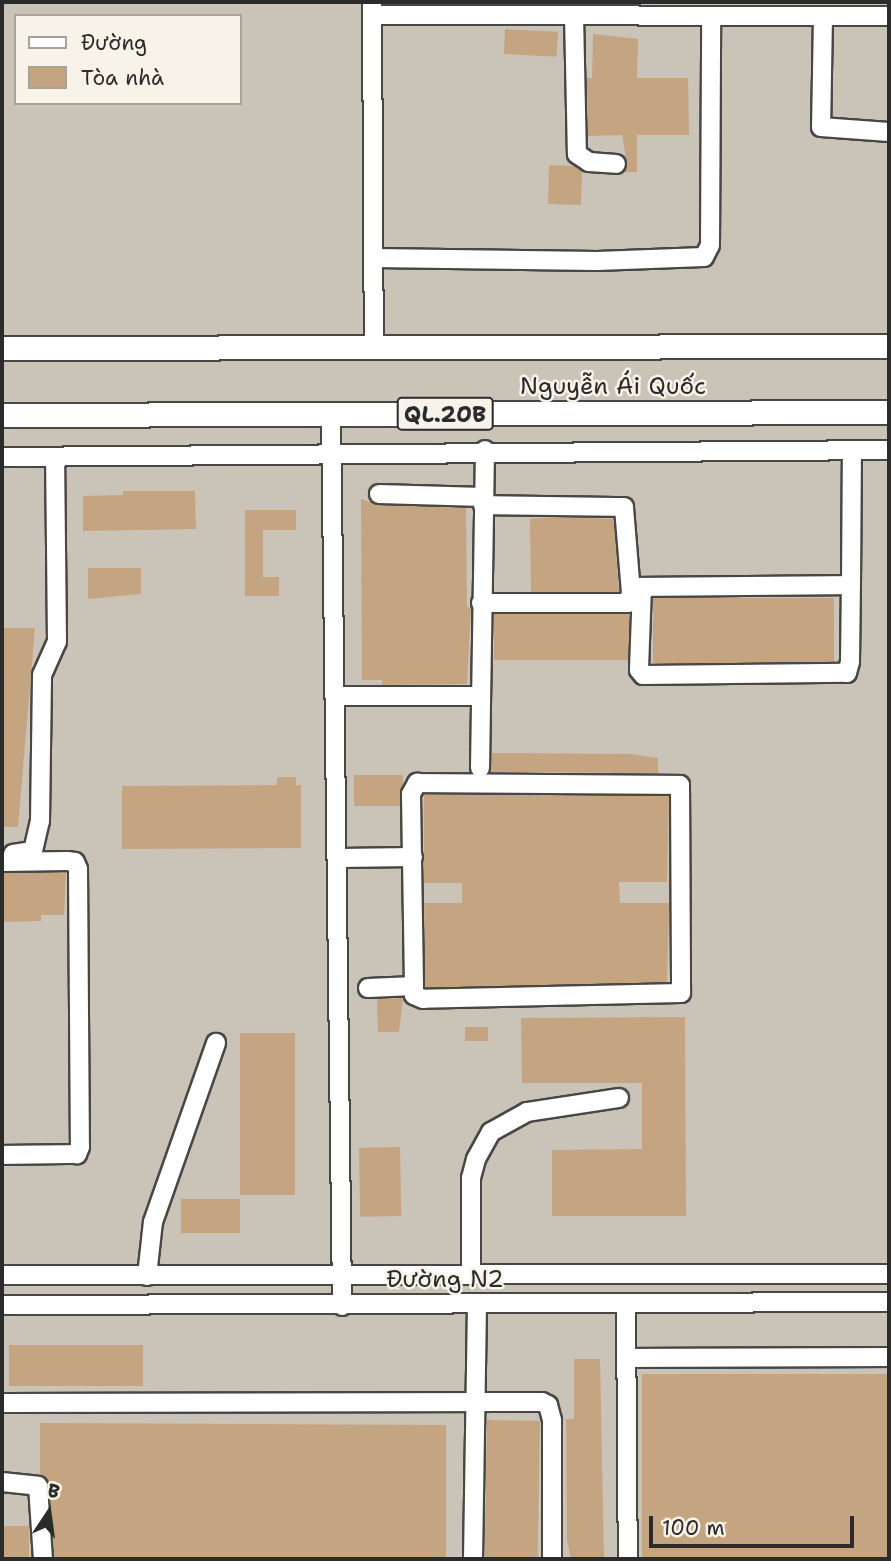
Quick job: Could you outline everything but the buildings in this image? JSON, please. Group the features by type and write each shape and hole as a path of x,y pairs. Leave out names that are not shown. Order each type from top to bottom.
{"main road":[{"name":"Nguyễn Ái Quốc","path":"2,348 889,346"},
{"name":"Nguyễn Ái Quốc","path":"2,415 889,412"}],"street":[{"path":"374,347 372,8 574,15 889,16"},
{"path":"574,15 577,154 589,162 616,164"},
{"path":"374,258 597,261 704,257 710,244 711,16"},
{"path":"823,16 821,127 889,132"},
{"path":"331,414 334,454 339,858 342,1306"},
{"path":"480,768 478,696 485,450"},
{"path":"2,457 485,450 889,450"},
{"path":"851,585 642,587 639,670 643,674 839,677 847,673 850,662 851,585 852,450"},
{"path":"2,854 33,851 38,833 42,675 57,642 55,457"},
{"path":"379,494 624,507 631,593 628,603 481,603"},
{"path":"337,696 478,696"},
{"path":"417,783 671,784 683,790 681,993 423,999 414,995 414,986 411,794 417,783"},
{"path":"339,858 413,858"},
{"path":"2,862 67,861 75,862 78,869 80,1133 76,1154 2,1155"},
{"path":"368,988 414,986"},
{"path":"147,1276 153,1222 216,1043"},
{"path":"471,1274 471,1178 476,1158 491,1132 527,1112 619,1098"},
{"name":"Đường N2","path":"2,1275 889,1274"},
{"name":"Đường N2","path":"2,1305 342,1306 889,1302"},
{"path":"626,1304 628,1559"},
{"path":"472,1559 477,1305"},
{"path":"626,1358 889,1357"},
{"path":"2,1403 548,1405 552,1420 552,1559"},
{"path":"2,1482 34,1482 38,1486 43,1559"}],"shaded area":[{"path":"2,2 889,2 889,1559 2,1559"}]}
